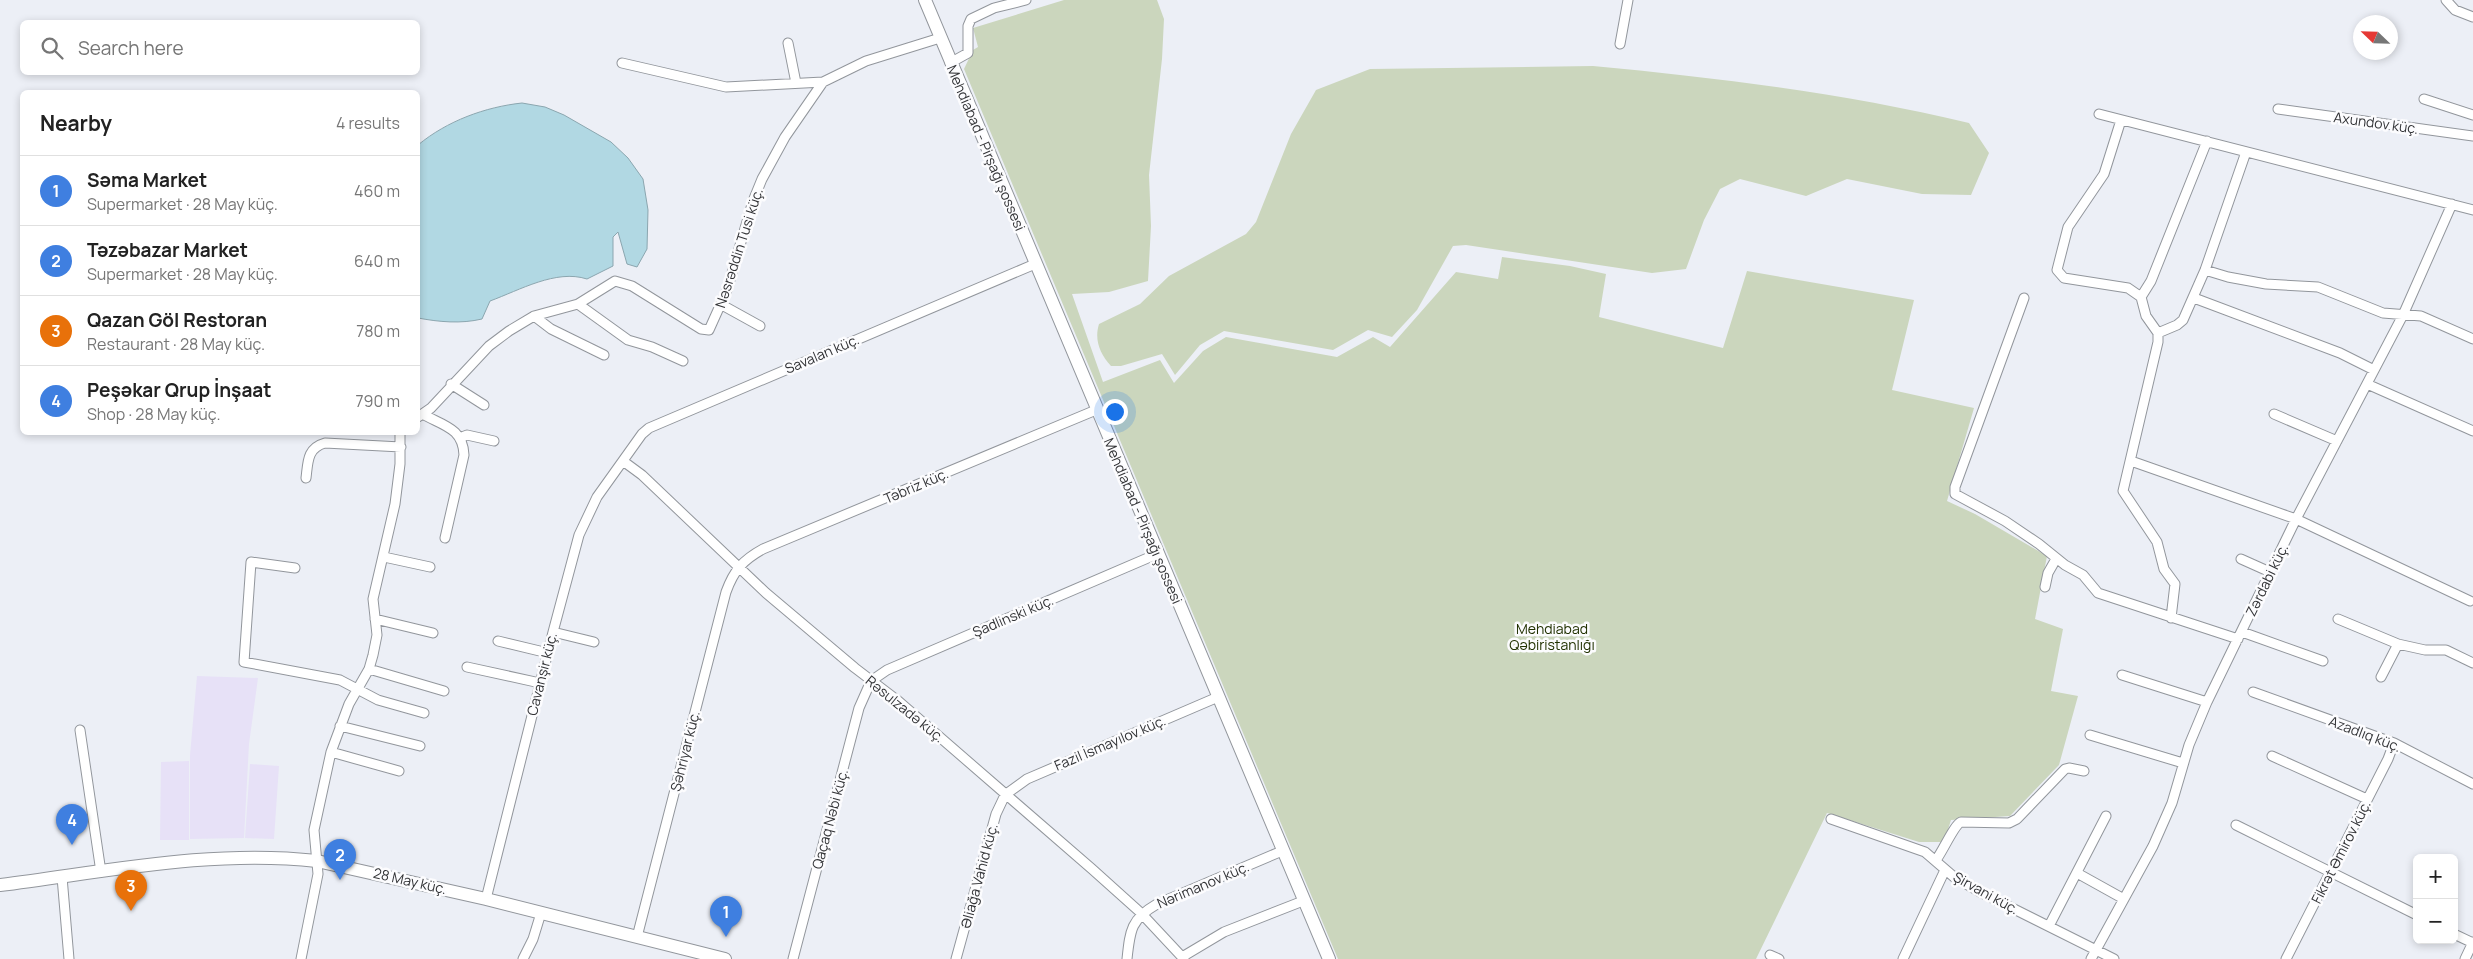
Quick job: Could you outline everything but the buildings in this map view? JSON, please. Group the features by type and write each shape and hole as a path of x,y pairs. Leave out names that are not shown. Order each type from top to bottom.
{"main road":[{"name":"Mehdiabad - Pirşağı şossesi","path":"925,0 1096,410 1329,959"},
{"name":"28 May küç.","path":"0,885 229,857 269,857 317,861 541,912 637,937 692,955 725,959"}],"street":[{"path":"950,63 968,53 968,26 971,19 993,4 1026,0"},
{"path":"1620,44 1628,0"},
{"path":"2446,0 2455,10 2473,18"},
{"name":"Nəsrəddin Tusi küç.","path":"421,416 489,346 534,316 578,304 615,282 622,282 709,330 722,305 753,201 762,179 785,137 823,82 866,61 940,38"},
{"path":"788,43 796,84"},
{"path":"622,62 726,87 823,82"},
{"path":"2424,99 2473,115"},
{"name":"Axundov küç.","path":"2278,109 2473,136"},
{"path":"2099,114 2473,210"},
{"path":"2121,120 2104,174 2068,227 2058,270 2064,278 2128,288 2141,297 2146,316 2158,333 2152,375 2122,491 2157,542 2164,569 2175,584 2171,618"},
{"path":"2141,297 2151,281 2207,141"},
{"path":"2158,333 2177,325 2183,320 2194,298 2246,152"},
{"name":"Zərdabi küç.","path":"2091,959 2122,898 2160,831 2172,803 2183,763 2208,702 2296,520 2403,315 2452,204"},
{"name":"Savalan küç.","path":"624,461 642,434 649,428 1035,264"},
{"path":"2205,270 2228,278 2266,284 2318,287 2383,313 2421,316 2473,339"},
{"path":"2024,298 1967,452 1955,487 1955,494 2005,521 2039,544 2056,559 2083,575 2098,593 2171,618 2240,636 2322,661"},
{"path":"2194,298 2340,354 2374,370"},
{"path":"578,304 628,340 652,347 682,361"},
{"path":"722,305 760,326"},
{"path":"534,316 551,329 604,355"},
{"path":"451,384 484,405"},
{"path":"2367,384 2473,431"},
{"name":"Təbriz küç.","path":"738,566 747,558 763,549 1096,410"},
{"path":"2274,414 2337,441"},
{"path":"421,416 462,437 468,435 494,441"},
{"path":"301,959 318,874 314,830 331,752 340,726 357,689 369,669 376,635 373,600 395,504 401,447 400,435"},
{"path":"445,538 464,456 462,437"},
{"path":"306,478 311,451 317,445 325,443 401,447"},
{"name":"Rəsulzadə küç.","path":"624,461 642,475 738,566 871,681 897,700 1141,913 1183,958"},
{"name":"Cavanşir küç.","path":"486,899 579,535 597,497 624,461"},
{"path":"2131,461 2296,520 2470,601"},
{"name":"Şadlinski küç.","path":"871,681 886,670 1157,554"},
{"path":"384,556 430,567"},
{"path":"2045,587 2048,573 2056,559"},
{"path":"2241,559 2270,572"},
{"path":"295,568 256,561 251,562 249,565 244,662 340,680 378,700 424,713"},
{"name":"Şəhriyar küç.","path":"637,937 726,592 738,566"},
{"path":"375,619 433,633"},
{"path":"2338,619 2398,644 2425,650 2446,650 2473,664"},
{"path":"553,632 594,642"},
{"path":"498,642 548,653"},
{"path":"2381,677 2398,644"},
{"path":"467,667 540,683"},
{"path":"369,669 444,691"},
{"path":"2122,675 2208,702"},
{"name":"Qaçaq Nəbi küç.","path":"793,959 859,708 871,681"},
{"name":"Azadlıq küç.","path":"2253,692 2394,743 2473,784"},
{"name":"Fazil İsmayılov küç.","path":"1005,794 1027,779 1218,697"},
{"path":"340,726 420,746"},
{"path":"80,730 100,872"},
{"path":"2090,735 2183,763"},
{"name":"Fikrət Əmirov küç.","path":"2286,959 2388,759 2394,743"},
{"path":"331,752 399,771"},
{"path":"2272,756 2367,799"},
{"path":"1936,860 1947,846 1956,824 1960,822 2009,823 2017,818 2065,770 2069,768 2084,771"},
{"name":"Əliağa Vahid küç.","path":"956,959 996,814 1005,794"},
{"path":"2049,926 2106,816"},
{"name":"Şirvani küç.","path":"1832,820 1925,852 1945,870 1980,892 2114,959"},
{"path":"2236,825 2413,913"},
{"name":"Nərimanov küç.","path":"1127,959 1133,925 1141,913 1157,904 1282,850"},
{"path":"1903,959 1945,870"},
{"path":"2077,873 2122,898"},
{"path":"62,877 69,959"},
{"path":"1183,958 1224,932 1304,901"},
{"path":"523,959 532,940 541,912"},
{"path":"2458,936 2473,942 2465,959"}],"shaded area":[{"path":"197,676 258,678 249,744 244,838 190,839 190,755"},
{"path":"189,761 189,840 160,840 161,762"},
{"path":"250,764 279,766 274,839 245,838"}],"green space":[{"name":"Mehdiabad Qəbiristanlığı","path":"1064,0 1157,0 1164,19 1162,59 1149,175 1151,226 1148,281 1109,292 1072,294 1103,382 1160,360 1174,383 1203,351 1226,337 1337,357 1373,337 1390,347 1456,272 1498,279 1502,257 1570,266 1606,274 1599,317 1723,348 1747,271 1914,300 1892,390 1974,408 1947,501 1975,514 2047,556 2035,619 2063,629 2051,691 2078,696 2059,765 2010,816 1951,820 1944,842 1919,842 1827,813 1756,959 1338,959 964,69 973,50 978,47 973,28"},
{"path":"1593,66 1782,88 1922,112 1969,123 1989,153 1971,195 1922,194 1847,179 1806,196 1740,179 1720,189 1704,220 1686,269 1652,273 1466,245 1453,246 1417,310 1392,337 1368,330 1333,350 1224,331 1200,345 1175,375 1162,354 1121,366 1111,366 1104,357 1097,336 1099,324 1140,304 1169,276 1246,234 1256,222 1291,134 1316,90 1370,69"}],"water":[{"path":"522,103 545,107 564,115 611,142 628,158 643,179 648,210 647,249 637,267 627,264 618,232 613,237 613,266 587,279 563,277 538,282 490,301 482,319 450,322 420,318 420,143 441,129 467,116"}],"place":[{"name":"Peşəkar Qrup İnşaat","path":"72,845"},
{"name":"Təzəbazar Market","path":"340,880"},
{"name":"Qazan Göl Restoran","path":"131,911"},
{"name":"Səma Market","path":"726,937"}]}
